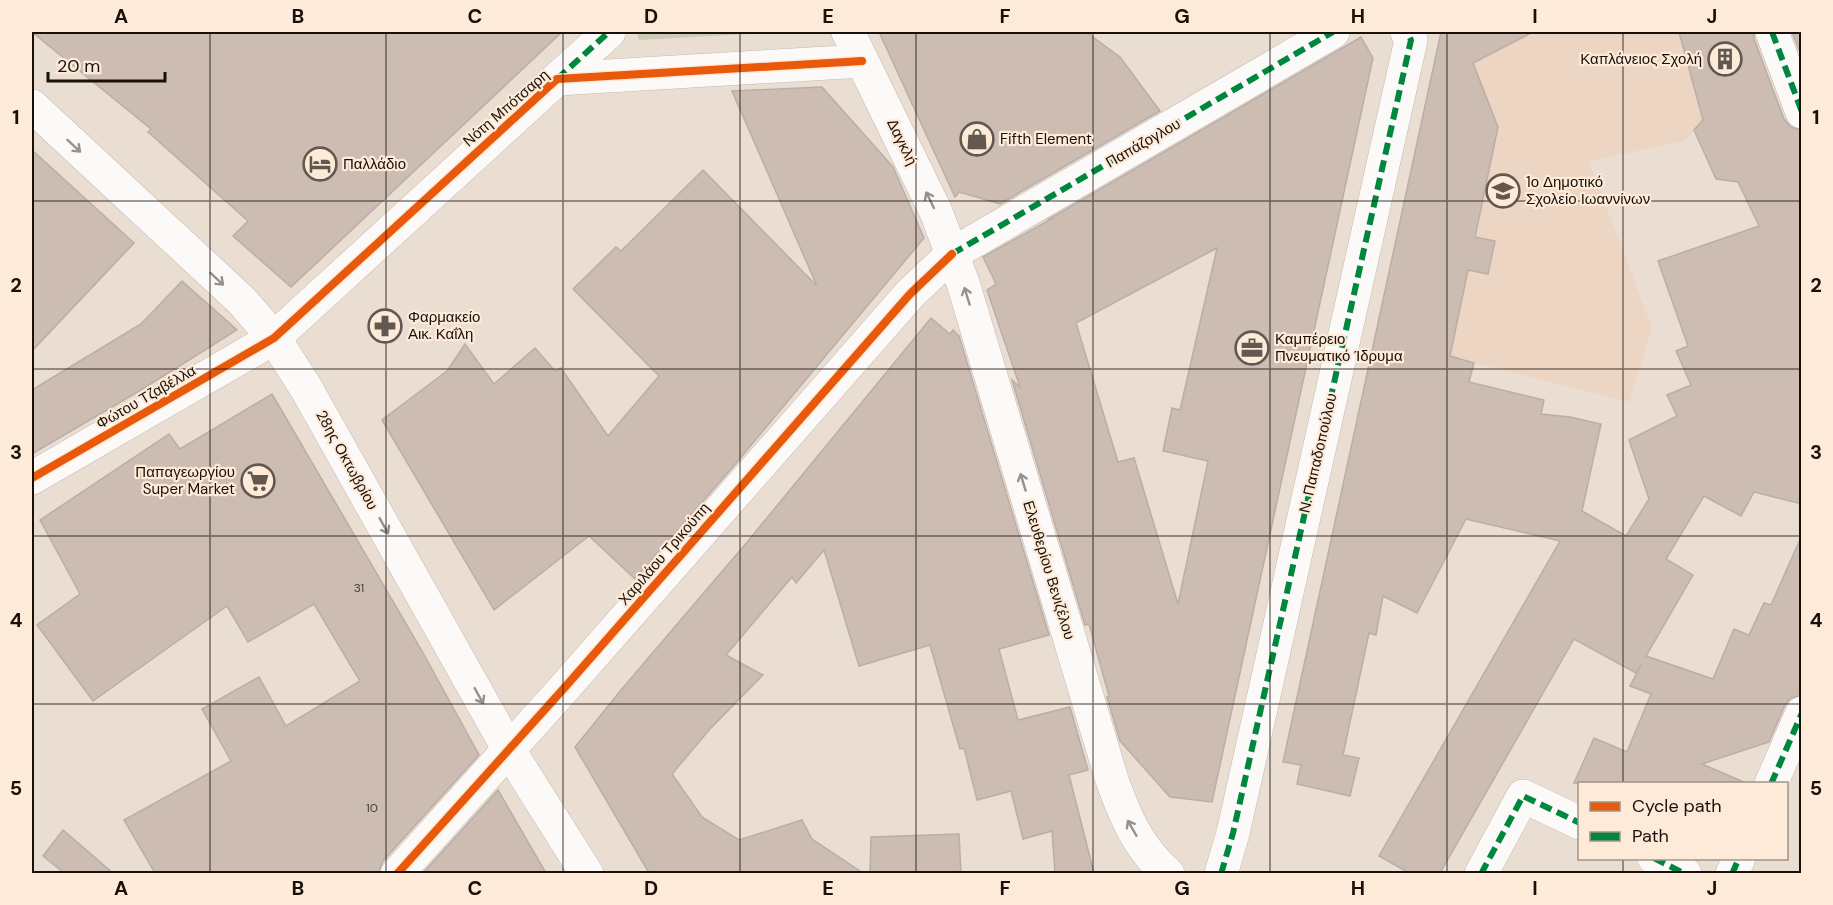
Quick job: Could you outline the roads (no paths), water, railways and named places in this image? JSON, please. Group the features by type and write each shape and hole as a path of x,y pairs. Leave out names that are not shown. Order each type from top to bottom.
{"street":[{"path":"556,79 609,32"},
{"name":"Δαγκλή","path":"848,32 936,212 952,254"},
{"name":"Παπάζογλου","path":"952,254 1333,32"},
{"name":"Ν. Παπαδοπούλου","path":"1221,873 1233,833 1411,40 1407,32"},
{"path":"1772,32 1802,112"},
{"name":"Νότη Μπότσαρη","path":"274,338 556,79 862,61"},
{"name":"28ης Οκτωβρίου","path":"32,106 242,301 274,338 306,388 509,750 587,873"},
{"name":"Χαριλάου Τρικούπη","path":"397,873 509,750 910,294 952,254"},
{"name":"Ελευθερίου Βενιζέλου","path":"952,254 970,306 1112,780 1125,816 1136,835 1152,857 1168,873"},
{"name":"Φώτου Τζαβέλλα","path":"32,478 274,338"},
{"path":"1771,782 1802,713"},
{"path":"1481,873 1523,796 1578,822"},
{"path":"1658,860 1685,873"}],"place":[{"name":"Καπλάνειος Σχολή","path":"1725,59"},
{"name":"Fifth Element","path":"977,139"},
{"name":"Παλλάδιο","path":"320,164"},
{"name":"1ο Δημοτικό Σχολείο Ιωαννίνων","path":"1503,191"},
{"name":"Φαρμακείο Αικ. Καΐλη","path":"385,326"},
{"name":"Καμπέρειο Πνευματικό Ίδρυμα","path":"1252,348"},
{"name":"Παπαγεωργίου Super Market","path":"258,481"}]}
